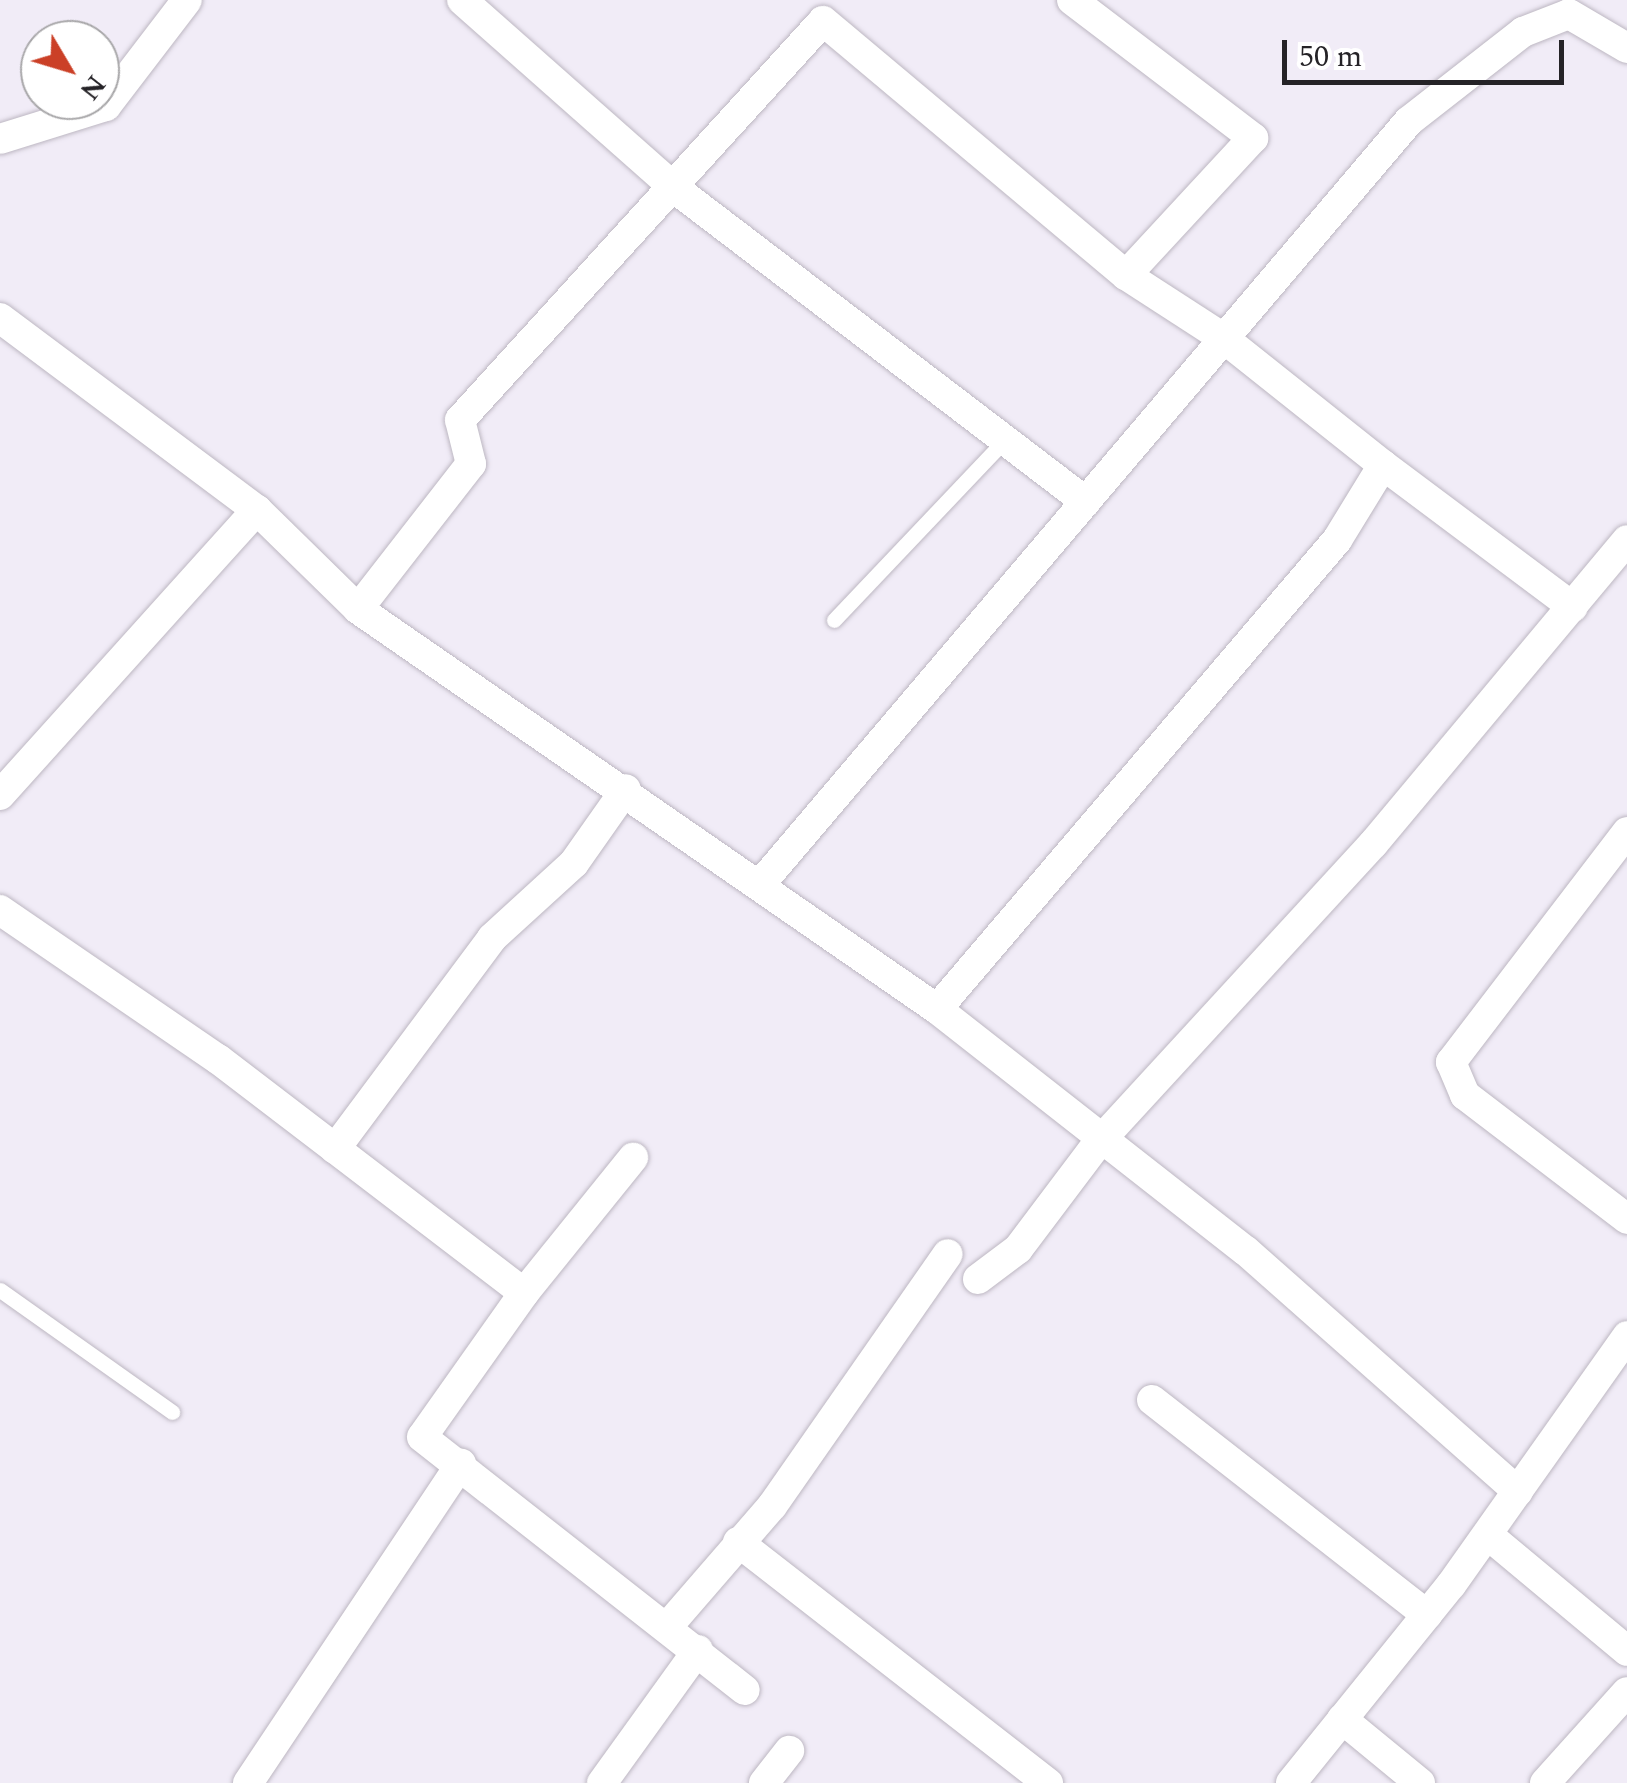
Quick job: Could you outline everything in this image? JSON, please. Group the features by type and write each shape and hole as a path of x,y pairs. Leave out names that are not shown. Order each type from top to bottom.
{"street":[{"path":"0,139 106,106 187,0"},
{"path":"462,0 673,188 1086,502"},
{"path":"358,608 470,464 460,420 845,0"},
{"path":"1072,0 1253,138 1126,275"},
{"path":"763,881 1222,336 1409,121 1523,32 1570,7 1627,48"},
{"path":"823,21 1126,275 1222,336 1573,607"},
{"path":"0,318 257,510 358,608 626,790 678,834 763,881 937,1009 1098,1144 1246,1251 1518,1492"},
{"path":"937,1009 1337,540 1383,464"},
{"path":"0,794 257,510"},
{"path":"978,1279 1018,1249 1098,1144 1373,844 1627,540"},
{"path":"335,1149 492,938 574,863 626,790"},
{"path":"1627,832 1451,1062 1464,1095 1627,1220"},
{"path":"0,910 335,1149 524,1293"},
{"path":"634,1158 524,1293 422,1437 746,1690"},
{"path":"668,1626 738,1542 948,1254"},
{"path":"1290,1783 1427,1615 1627,1336"},
{"path":"1152,1400 1427,1615"},
{"path":"248,1783 461,1464"},
{"path":"1488,1534 1627,1651"},
{"path":"738,1542 1048,1783"},
{"path":"602,1783 698,1650"},
{"path":"1545,1783 1627,1692"},
{"path":"1342,1719 1420,1783"},
{"path":"764,1783 788,1751"}],"lane":[{"path":"834,620 1004,440"},
{"path":"0,1290 172,1412"}]}
